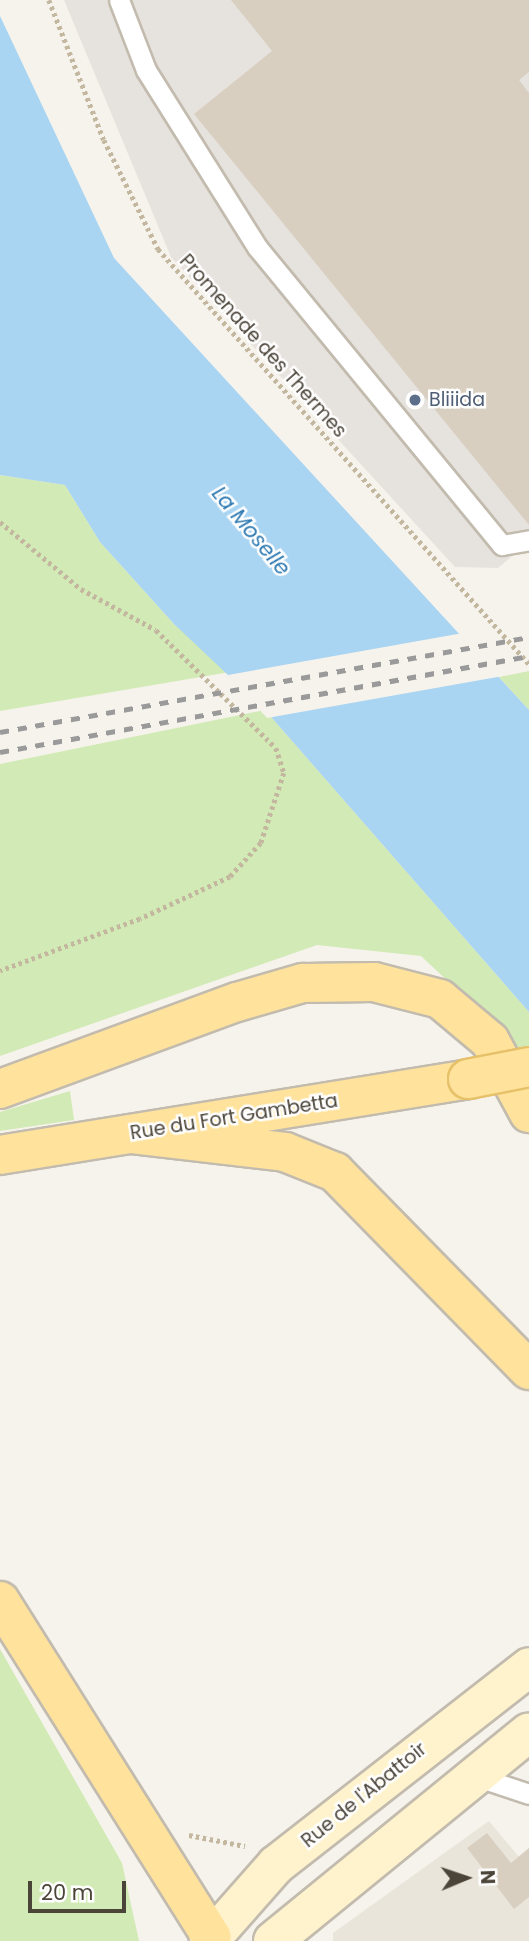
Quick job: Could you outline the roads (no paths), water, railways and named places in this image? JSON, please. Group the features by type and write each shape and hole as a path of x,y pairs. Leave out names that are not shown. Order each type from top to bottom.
{"main road":[{"path":"0,1089 290,986 374,982 440,999 480,1033 525,1098 529,1113"},
{"name":"Rue du Fort Gambetta","path":"0,1155 529,1067"},
{"path":"130,1134 285,1152 335,1172 529,1370"},
{"path":"0,1601 212,1939"},
{"name":"Rue de l'Abattoir","path":"212,1939 276,1865 529,1667"},
{"path":"273,1941 310,1926 475,1776 529,1732"}],"lane":[{"path":"119,0 146,70 257,247 502,545 529,540"},
{"path":"475,1776 529,1794"}],"water":[{"name":"La Moselle","path":"0,16 114,258 529,710 529,1012 265,710 174,624 100,542 65,485 0,475"}],"railway":[{"path":"0,732 529,637"},
{"path":"0,752 529,656"}],"place":[{"name":"Bliiida","path":"415,400"}]}
